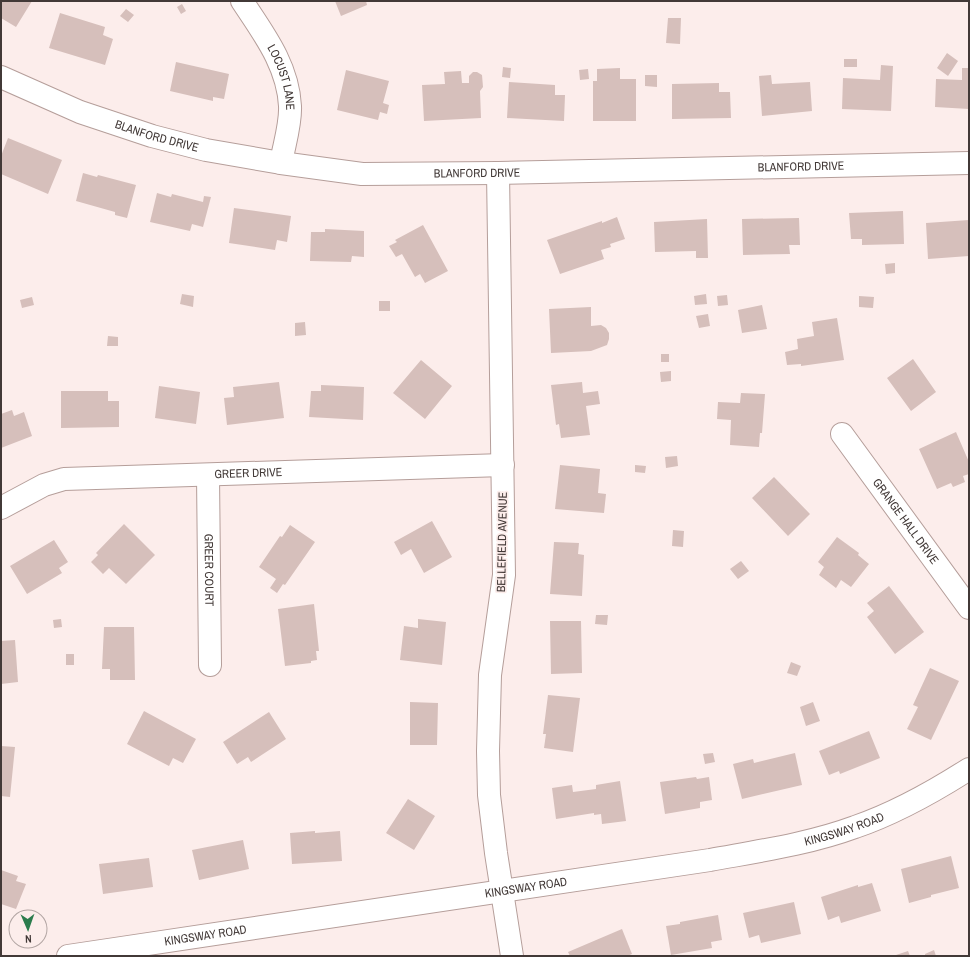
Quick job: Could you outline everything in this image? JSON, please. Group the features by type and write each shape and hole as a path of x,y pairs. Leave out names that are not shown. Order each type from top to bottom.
{"street":[{"name":"LOCUST LANE","path":"242,1 274,49 286,78 290,106 281,163"},
{"name":"BLANFORD DRIVE","path":"1,77 80,112 136,132 206,150 281,163 362,174 498,173 969,163"},
{"name":"BELLEFIELD AVENUE","path":"498,173 504,575 490,675 488,751 489,795 512,956"},
{"name":"GRANGE HALL DRIVE","path":"842,434 969,608"},
{"name":"GREER DRIVE","path":"1,508 44,485 64,479 503,465"},
{"name":"GREER COURT","path":"208,475 210,665"},
{"name":"KINGSWAY ROAD","path":"68,956 710,860 812,840 856,827 898,809 938,788 969,769"}],"building":[{"path":"1,1 32,1 16,27 1,18"},
{"path":"335,1 366,1 367,5 341,16"},
{"path":"182,4 186,11 181,14 177,7"},
{"path":"126,9 134,15 128,22 120,16"},
{"path":"60,13 105,27 103,35 113,39 105,65 49,48"},
{"path":"668,18 681,18 680,44 666,43"},
{"path":"947,53 958,61 948,76 937,68"},
{"path":"844,59 857,59 857,67 844,67"},
{"path":"176,62 229,74 224,99 213,97 213,101 170,91"},
{"path":"881,65 893,66 891,111 842,109 843,78 880,80"},
{"path":"503,67 511,68 510,78 502,77"},
{"path":"620,68 620,79 636,79 636,121 593,121 593,81 597,81 597,69"},
{"path":"962,68 969,68 969,109 935,107 936,79 962,80"},
{"path":"588,69 589,79 580,80 579,70"},
{"path":"346,70 389,81 383,103 389,105 387,114 380,112 378,120 337,110"},
{"path":"461,71 462,83 469,83 469,76 473,72 477,72 482,75 483,87 480,91 481,118 424,121 422,85 445,84 444,72"},
{"path":"645,75 657,75 657,87 645,86"},
{"path":"771,75 772,84 810,82 812,111 762,116 759,76"},
{"path":"509,82 555,85 555,95 565,95 564,121 507,118"},
{"path":"719,83 719,92 730,92 731,118 672,119 672,84"},
{"path":"8,138 62,160 48,194 1,174 1,156"},
{"path":"83,173 97,177 98,175 136,185 127,218 115,215 115,212 76,201"},
{"path":"157,193 171,197 172,194 203,202 204,196 211,197 203,227 192,224 190,231 150,222"},
{"path":"234,208 291,216 287,242 277,240 275,250 229,243"},
{"path":"903,211 904,244 862,245 862,239 851,239 849,213"},
{"path":"617,217 625,239 610,244 611,247 601,250 604,259 560,274 547,240"},
{"path":"799,218 800,245 789,245 790,254 743,255 742,219"},
{"path":"707,219 708,258 696,258 696,251 655,252 654,222"},
{"path":"969,220 969,256 928,259 926,223"},
{"path":"423,225 448,271 425,283 420,274 415,277 402,254 396,257 389,246 397,242 395,240"},
{"path":"325,229 364,231 364,257 352,256 351,262 310,261 311,232 325,232"},
{"path":"895,263 895,273 886,274 885,264"},
{"path":"182,294 194,296 193,307 180,304"},
{"path":"706,294 707,304 695,305 694,296"},
{"path":"727,295 728,305 718,306 717,296"},
{"path":"859,296 874,297 873,308 859,307"},
{"path":"32,297 34,305 22,308 20,300"},
{"path":"379,301 390,301 390,311 379,311"},
{"path":"762,305 767,329 742,333 738,310"},
{"path":"591,307 591,326 601,325 606,328 609,333 607,345 591,351 551,353 549,309"},
{"path":"708,314 710,326 699,328 696,316"},
{"path":"837,318 844,360 801,366 801,364 787,365 785,352 798,349 797,339 814,336 812,322"},
{"path":"305,322 306,335 295,336 295,323"},
{"path":"108,336 118,337 118,346 107,346"},
{"path":"661,354 669,354 669,362 661,362"},
{"path":"913,359 936,392 911,411 887,378"},
{"path":"421,360 452,386 425,419 393,393"},
{"path":"671,371 671,381 661,382 660,372"},
{"path":"279,382 284,418 227,425 224,398 234,397 233,387"},
{"path":"582,382 583,393 598,391 600,404 586,406 590,435 561,438 559,424 556,425 551,385"},
{"path":"321,385 364,387 363,420 309,417 311,391 321,391"},
{"path":"159,386 200,392 196,424 155,418"},
{"path":"61,391 108,391 108,401 119,401 119,427 61,428"},
{"path":"741,393 765,394 762,433 760,433 759,447 730,445 731,420 717,419 718,402 740,403"},
{"path":"12,410 14,416 24,412 32,436 1,448 1,414"},
{"path":"956,432 969,462 969,474 963,476 965,482 953,487 951,483 937,489 919,449"},
{"path":"677,456 678,466 666,468 665,457"},
{"path":"560,465 600,469 598,493 606,494 604,513 555,509"},
{"path":"635,465 646,466 645,473 635,472"},
{"path":"774,477 810,514 788,536 752,498"},
{"path":"432,521 452,557 424,573 411,549 401,555 394,542"},
{"path":"124,524 155,555 126,584 109,568 103,574 91,562 98,555 96,553"},
{"path":"290,525 315,542 285,585 283,584 277,593 270,588 276,579 259,567 280,536 282,537"},
{"path":"673,530 684,531 683,547 672,546"},
{"path":"837,537 859,553 858,555 869,564 851,587 841,580 836,588 819,575 824,567 818,562"},
{"path":"54,540 68,562 59,568 62,573 27,594 10,566"},
{"path":"554,542 579,543 578,554 584,555 582,596 550,594"},
{"path":"741,561 749,571 738,579 730,569"},
{"path":"889,586 924,632 895,654 867,617 874,611 867,603"},
{"path":"314,604 319,651 316,651 317,660 311,661 311,663 285,666 278,609"},
{"path":"596,615 608,615 607,625 595,624"},
{"path":"61,619 62,627 54,628 53,620"},
{"path":"418,619 446,622 442,665 400,660 404,626 418,628"},
{"path":"550,621 581,621 582,673 551,674"},
{"path":"104,627 134,627 135,680 110,680 110,669 102,669"},
{"path":"15,640 18,682 1,684 1,641"},
{"path":"66,654 74,654 74,665 66,665"},
{"path":"791,662 801,666 797,676 787,673"},
{"path":"930,668 959,681 931,740 907,729 918,707 913,705"},
{"path":"548,695 580,698 573,752 544,748 546,734 543,734"},
{"path":"410,702 438,703 437,745 410,745"},
{"path":"813,702 820,721 806,726 800,707"},
{"path":"144,711 196,739 183,763 173,758 169,766 127,744"},
{"path":"269,712 286,739 251,762 248,757 237,764 223,742"},
{"path":"869,731 880,758 840,774 839,771 829,775 819,751"},
{"path":"1,746 15,747 10,797 1,796"},
{"path":"713,753 715,762 705,764 703,754"},
{"path":"795,753 802,785 742,799 733,764 753,759 754,763"},
{"path":"696,777 697,779 709,777 712,800 700,802 700,808 665,814 660,782"},
{"path":"620,781 626,821 602,824 601,814 594,815 594,813 556,819 552,788 572,785 573,792 596,789 596,785"},
{"path":"408,799 435,816 414,850 386,833"},
{"path":"315,831 315,833 340,831 342,861 292,864 290,833"},
{"path":"243,840 249,869 199,880 192,850"},
{"path":"951,856 959,888 931,895 931,897 909,903 901,869"},
{"path":"149,858 153,887 103,894 99,864"},
{"path":"1,870 18,876 16,881 26,884 16,909 1,904"},
{"path":"872,883 881,911 841,923 839,916 828,920 821,897 858,885 858,887"},
{"path":"794,902 801,934 761,943 759,935 749,938 743,913"},
{"path":"718,915 722,940 711,942 712,948 671,955 666,926"},
{"path":"622,929 632,954 627,956 570,956 568,952"},
{"path":"934,950 936,956 925,956 925,954"},
{"path":"908,951 910,956 893,956"}]}
